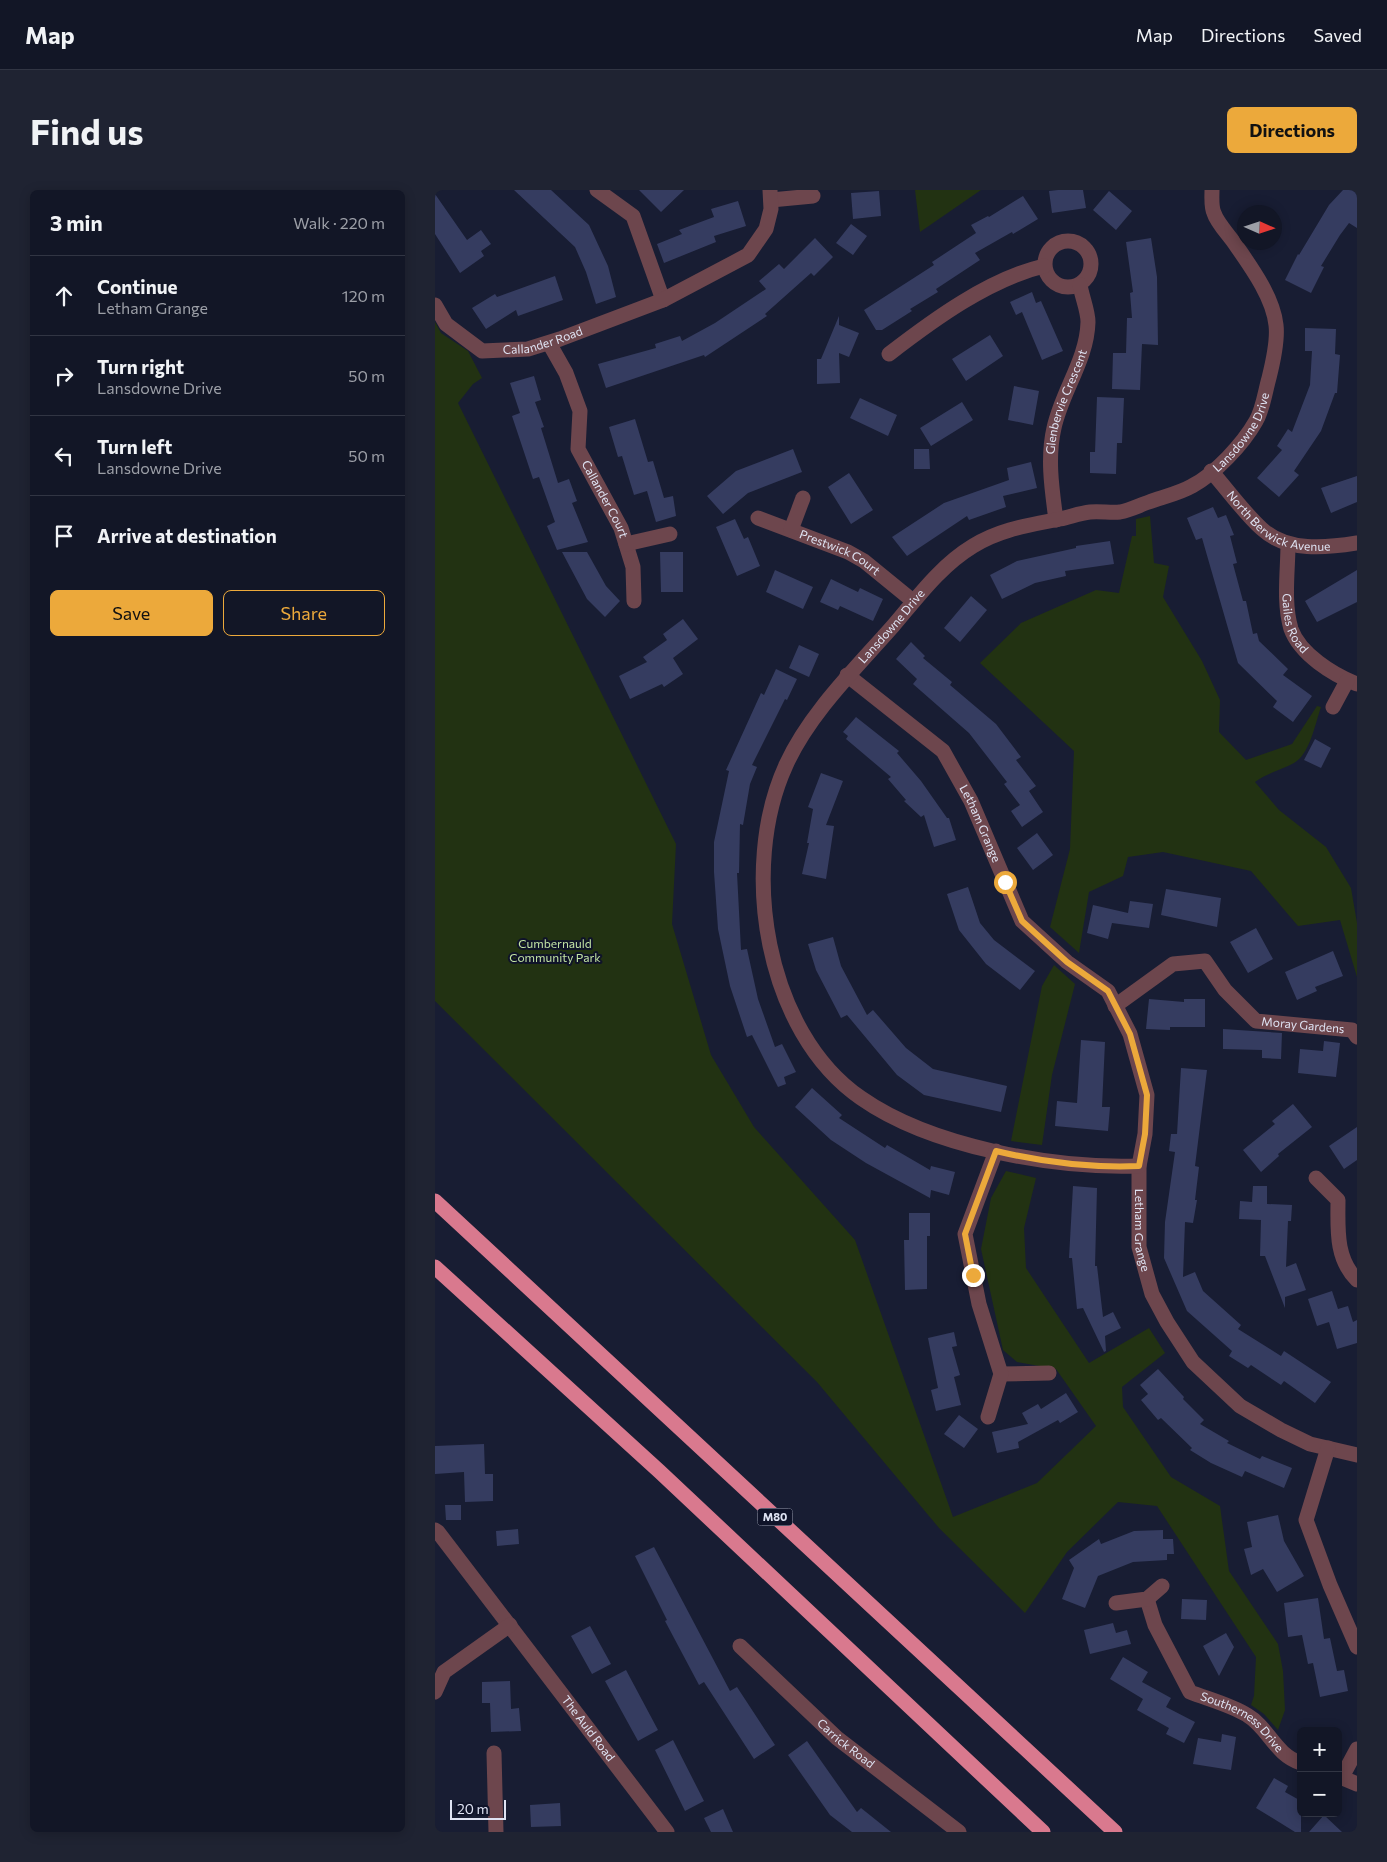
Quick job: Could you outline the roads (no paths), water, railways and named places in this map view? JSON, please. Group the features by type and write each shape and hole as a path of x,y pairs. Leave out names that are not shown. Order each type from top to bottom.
{"highway":[{"name":"M80","path":"435,1201 1115,1832"},
{"path":"435,1267 659,1470 1043,1832"}],"street":[{"path":"597,190 633,216 663,300"},
{"name":"Lansdowne Drive","path":"1139,1166 1115,1167 1021,1158 928,1132 901,1121 864,1101 844,1086 820,1059 803,1034 786,1001 772,958 765,928 763,895 765,851 772,806 788,760 847,675 913,601 953,560 975,544 1005,531 1087,512 1119,512 1193,486 1235,451 1258,418 1272,366 1277,329 1272,307 1245,258 1213,212 1212,190"},
{"name":"Callander Road","path":"435,305 446,324 482,351 528,349 549,343 663,300 747,255 766,229 771,209 771,195 813,196"},
{"path":"1069,241 1085,248 1091,263 1089,275 1080,285 1066,288 1056,285 1047,276 1044,266 1047,254 1056,244 1069,241"},
{"path":"889,354 917,332 1001,281 1022,271 1044,266"},
{"name":"Glenbervie Crescent","path":"1056,520 1051,481 1054,429 1063,395 1083,355 1088,320 1080,285"},
{"name":"Callander Court","path":"549,343 566,373 580,411 577,448 621,528 633,567 634,602"},
{"name":"North Berwick Avenue","path":"1211,471 1262,530 1288,544 1320,548 1357,543"},
{"path":"791,530 803,498"},
{"name":"Prestwick Court","path":"758,518 847,552 864,561 913,601"},
{"name":"Callander Court","path":"626,544 670,534"},
{"name":"Gailes Road","path":"1288,544 1287,599 1291,630 1311,658 1352,683 1333,707"},
{"name":"Letham Grange","path":"847,675 943,751 971,801 1022,921 1067,962 1108,991 1130,1034 1147,1095 1145,1134 1139,1166 1139,1247 1152,1294 1167,1322 1193,1362 1240,1406 1281,1430 1310,1444 1357,1455"},
{"name":"Moray Gardens","path":"1115,1006 1173,964 1205,961 1225,990 1256,1021 1355,1030"},
{"path":"988,1417 1001,1374 979,1304 965,1234 996,1151"},
{"path":"1315,1178 1338,1200 1338,1244 1348,1271 1357,1280"},
{"path":"1001,1374 1049,1373"},
{"path":"1328,1448 1306,1520 1330,1586 1357,1647"},
{"name":"The Auld Road","path":"435,1530 510,1625 667,1832"},
{"path":"1116,1603 1147,1599 1162,1586"},
{"name":"Southerness Drive","path":"1147,1599 1155,1625 1190,1692 1247,1715 1265,1730 1277,1749 1297,1762"},
{"path":"435,1692 444,1672 510,1625"},
{"name":"Carrick Road","path":"740,1646 837,1738 959,1832"},
{"path":"1342,1773 1357,1749"},
{"path":"494,1754 496,1832"},
{"path":"1342,1777 1357,1784"}],"park label":[{"name":"Cumbernauld Community Park","path":"555,951"}]}
